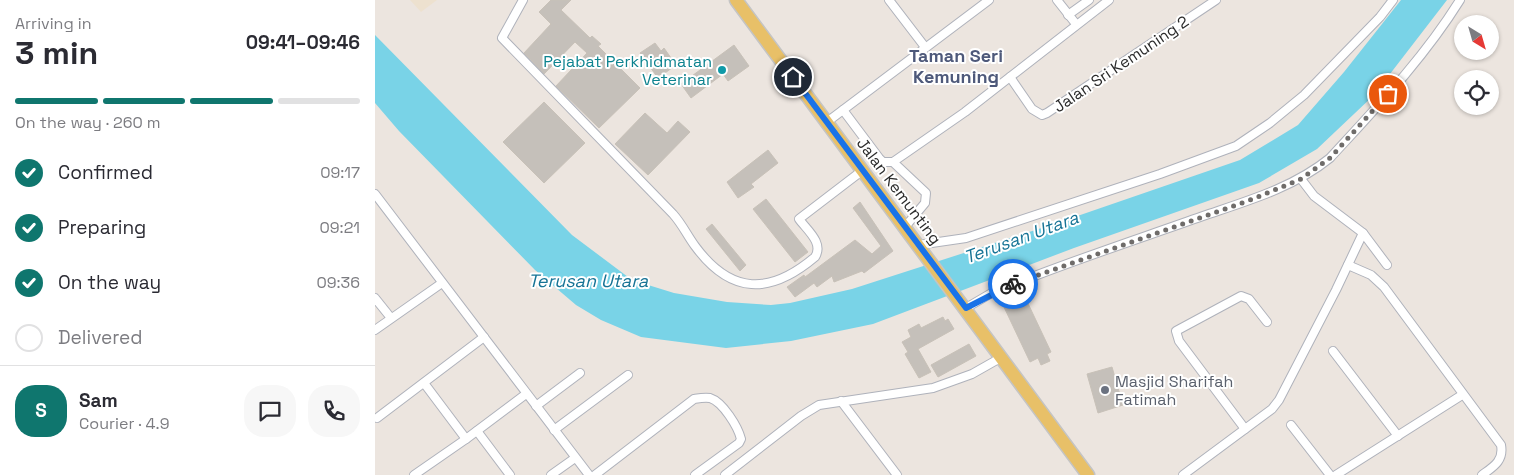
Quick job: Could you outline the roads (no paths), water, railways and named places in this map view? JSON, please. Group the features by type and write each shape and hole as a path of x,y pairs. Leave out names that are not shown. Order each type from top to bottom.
{"main road":[{"name":"Jalan Kemunting","path":"736,0 964,305 1088,475"}],"street":[{"path":"523,0 502,38 673,214 695,246 722,275 736,283 766,284 780,280 815,257 818,252 818,243 799,219 863,170"},
{"path":"889,0 925,47"},
{"path":"827,122 989,0"},
{"path":"1057,0 1075,24"},
{"path":"1068,15 1089,0"},
{"path":"843,110 879,158 883,162 893,162 1010,77 1075,24 1109,0"},
{"name":"Jalan Sri Kemuning 2","path":"1010,77 1032,109 1041,115 1047,113 1216,0"},
{"path":"918,245 966,238 1160,174 1236,146 1270,123 1303,95 1376,22 1393,0"},
{"path":"964,305 1056,267 1253,199 1301,179 1330,158 1379,105 1448,20 1460,0"},
{"path":"893,162 926,193 925,203 905,227"},
{"path":"1301,179 1314,196 1363,233 1387,265"},
{"path":"375,194 589,475"},
{"path":"1183,475 1272,409 1285,392 1363,233"},
{"path":"1348,265 1371,275 1380,283 1501,446 1502,453 1499,462 1482,475"},
{"path":"375,330 441,282"},
{"path":"1245,429 1179,341 1176,332 1241,296 1249,299 1267,322"},
{"path":"375,298 391,318"},
{"path":"377,418 485,337"},
{"path":"1333,351 1398,436"},
{"path":"725,475 811,409 841,401 933,388 972,374 1002,357"},
{"path":"536,406 580,373"},
{"path":"554,430 628,375"},
{"path":"424,383 467,439"},
{"path":"414,475 467,439 526,394"},
{"path":"1336,475 1463,395"},
{"path":"595,475 694,399 710,398 717,402 727,414 741,439 739,443 695,475"},
{"path":"841,401 897,475"},
{"path":"1291,425 1330,475"},
{"path":"477,431 510,475"},
{"path":"551,475 575,458"},
{"path":"1349,467 1354,475"}],"water":[{"name":"Terusan Utara","path":"1401,0 1447,0 1373,96 1317,149 1259,183 1074,248 873,324 791,341 726,348 641,337 601,320 576,305 535,270 399,131 375,103 375,35 572,235 632,280 674,293 727,302 771,305 790,303 852,289 1060,222 1240,160 1298,125 1344,72"}],"place":[{"name":"Pejabat Perkhidmatan Veterinar","path":"722,70"},
{"name":"Masjid Sharifah Fatimah","path":"1105,390"}],"district":[{"name":"Taman Seri Kemuning","path":"956,65"}]}
